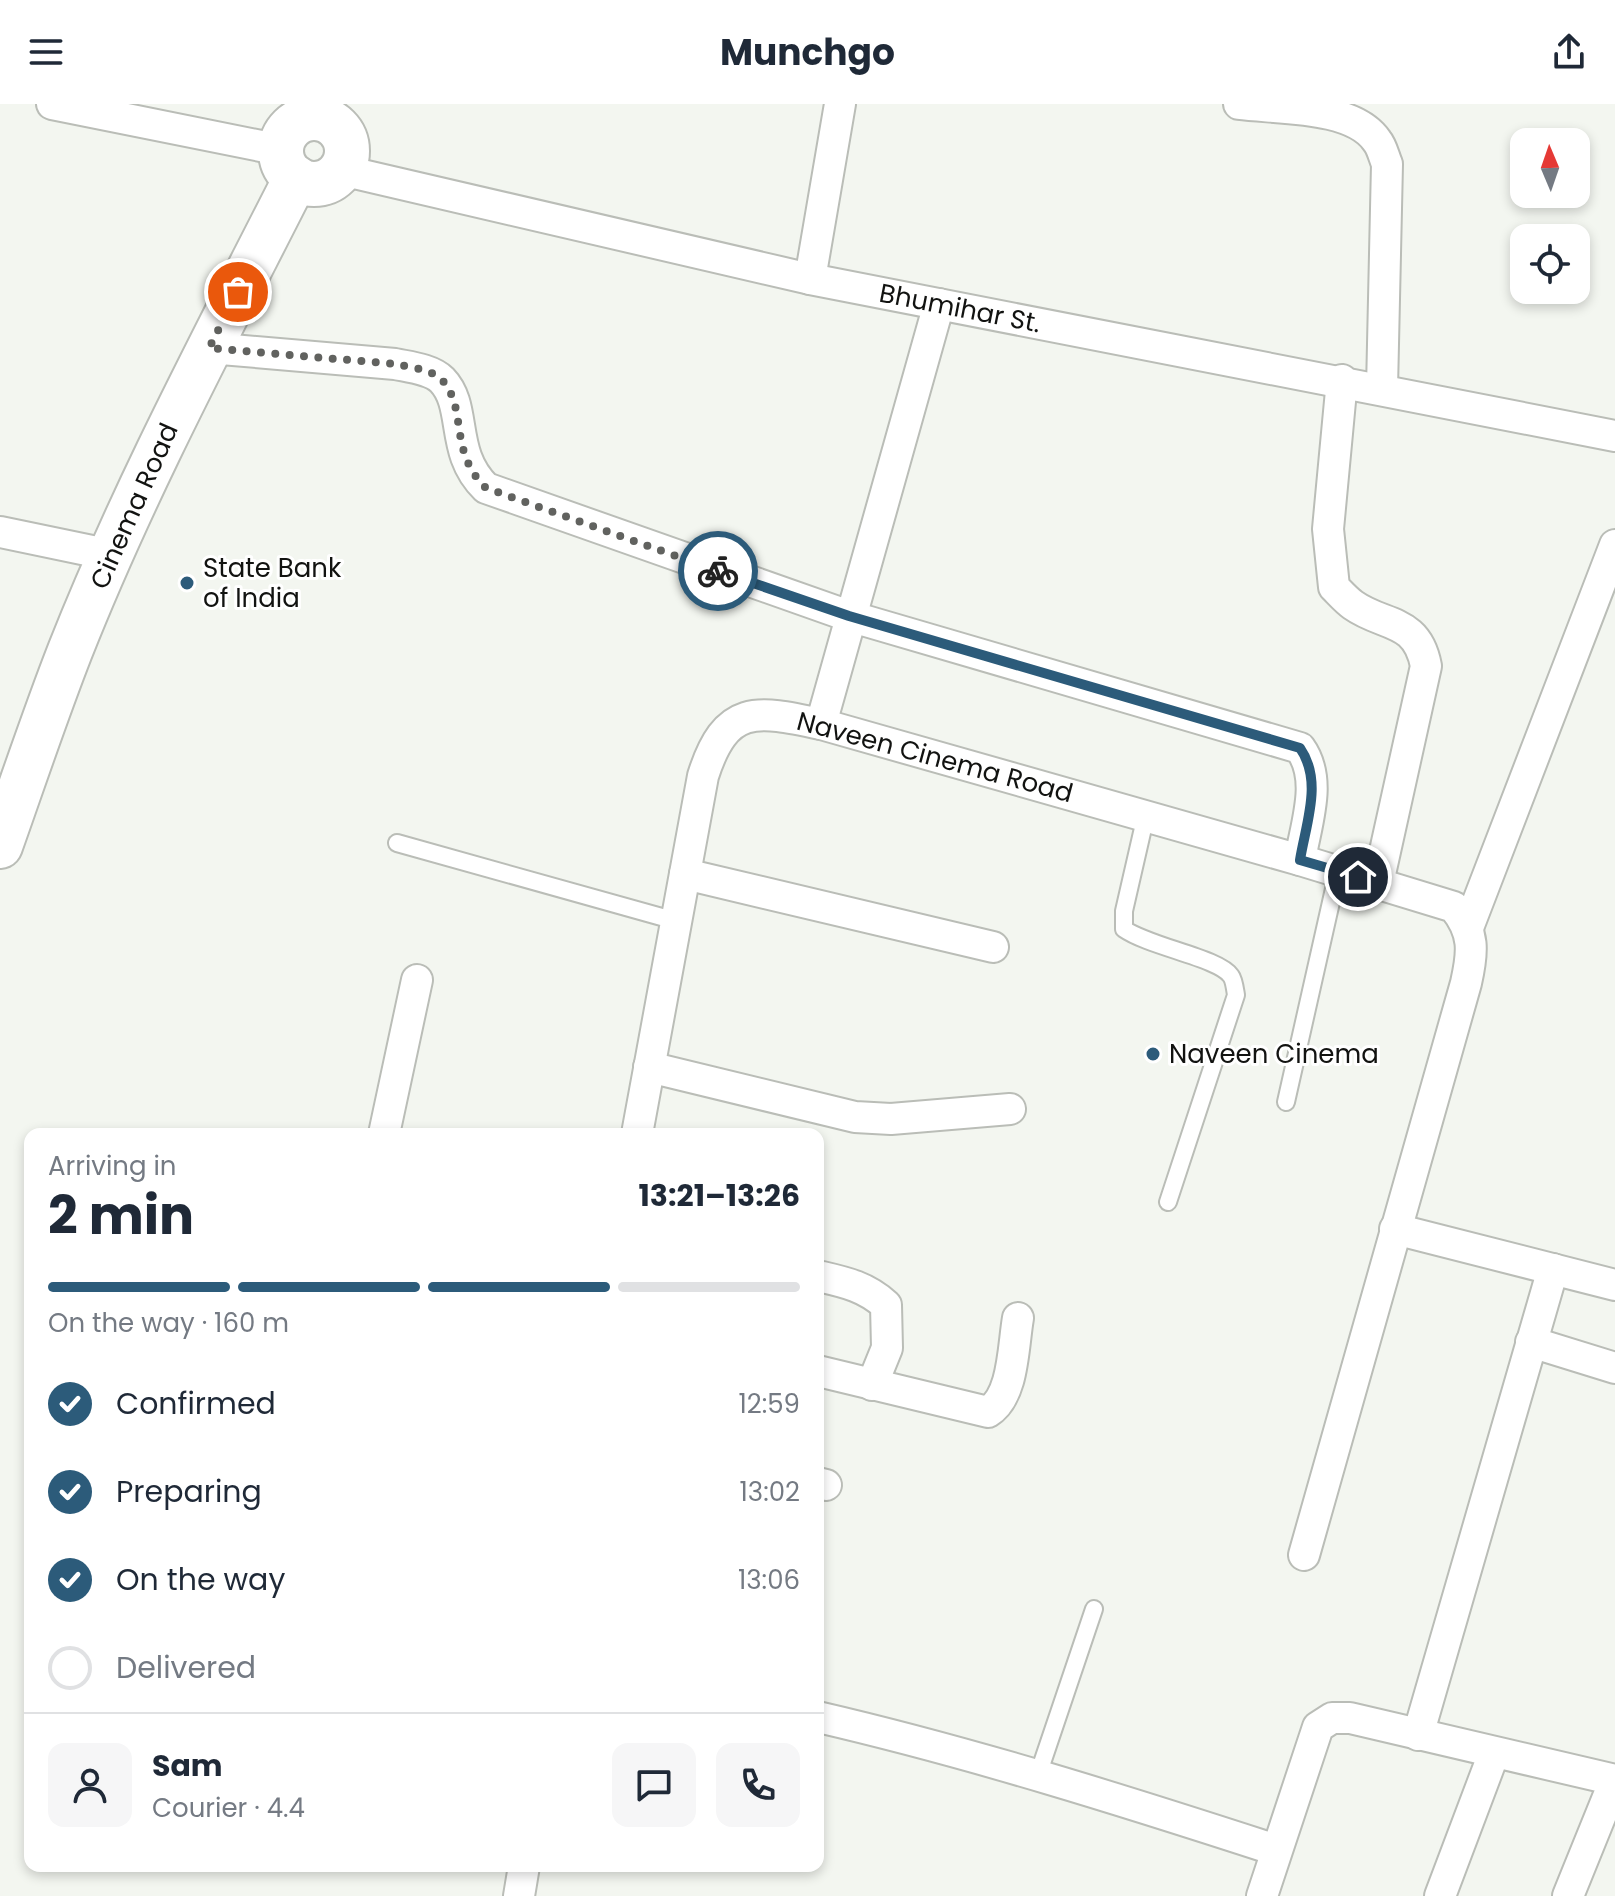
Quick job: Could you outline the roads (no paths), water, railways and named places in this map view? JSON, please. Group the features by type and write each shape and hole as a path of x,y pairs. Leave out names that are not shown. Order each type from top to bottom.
{"street":[{"path":"52,104 288,164 324,183 341,170 348,148 345,137 329,112 296,123 288,131 288,164"},
{"path":"810,279 840,104"},
{"path":"1239,104 1310,110 1364,128 1377,141 1387,164 1382,389"},
{"name":"Cinema Road","path":"0,846 65,664 111,555 209,348 288,164"},
{"name":"Bhumihar St.","path":"341,170 810,279 1342,380 1615,436"},
{"path":"821,724 939,304"},
{"path":"209,348 395,364 424,370 442,380 454,404 464,457 471,473 486,488 849,616 1300,748 1310,762 1314,780 1300,860"},
{"path":"1342,380 1328,529 1334,587 1353,605 1409,630 1423,648 1426,666 1423,691 1378,883"},
{"path":"0,532 111,555"},
{"path":"1304,1555 1466,983 1473,951 1462,916 1615,545"},
{"name":"Naveen Cinema Road","path":"638,1128 703,776 714,742 740,718 775,714 821,724 1338,871 1462,916"},
{"path":"685,874 993,947"},
{"path":"385,1128 417,980"},
{"path":"649,1067 855,1117 891,1119 1010,1109"},
{"path":"1395,1229 1615,1285"},
{"path":"1418,1735 1553,1269"},
{"path":"824,1278 862,1288 886,1305 887,1348 872,1385"},
{"path":"824,1373 988,1412 999,1405 1005,1391 1018,1318"},
{"path":"1531,1342 1615,1368"},
{"path":"1262,1896 1318,1727 1332,1718 1350,1718 1615,1780 1568,1896"},
{"path":"824,1719 1038,1775 1276,1850"},
{"path":"1440,1896 1494,1753"},
{"path":"519,1896 523,1872"}],"lane":[{"path":"1146,815 1124,911 1124,929 1142,942 1215,963 1231,976 1236,995 1168,1202"},
{"path":"397,843 676,921"},
{"path":"1286,1102 1338,871"},
{"path":"1038,1775 1094,1609"}],"place":[{"name":"State Bank of India","path":"187,583"},
{"name":"Naveen Cinema","path":"1153,1054"}]}
